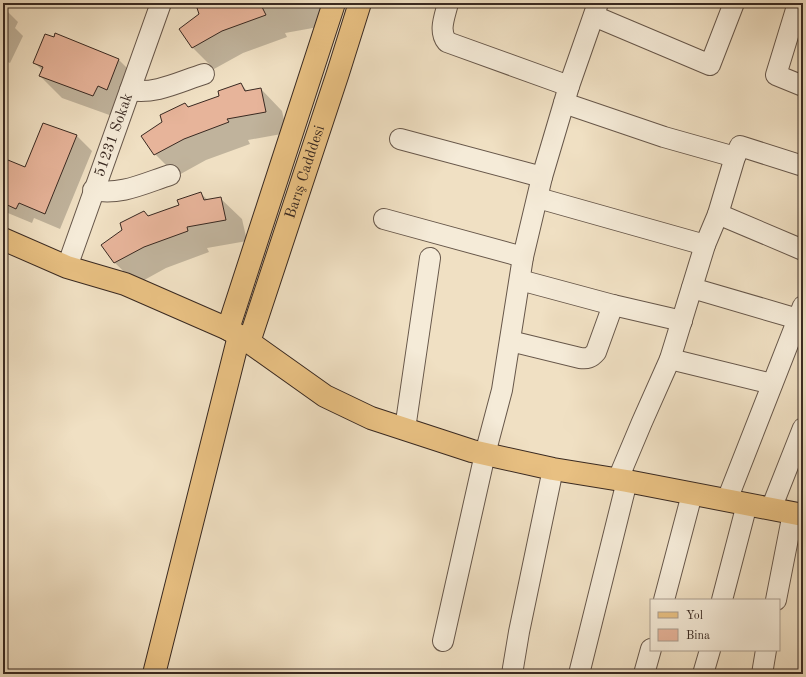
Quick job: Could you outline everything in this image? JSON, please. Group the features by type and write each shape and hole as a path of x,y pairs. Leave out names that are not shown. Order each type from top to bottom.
{"main road":[{"name":"Barış Cadddesi","path":"239,335 334,3"},
{"name":"Barış Cadddesi","path":"239,335 338,72 360,3"},
{"path":"3,239 67,267 125,284 239,335 325,396 371,418 485,454 553,469 622,480 798,514"},
{"path":"154,674 239,335"}],"street":[{"name":"51231 Sokak","path":"67,267 93,190 161,3"},
{"path":"448,3 442,30 444,38 447,42 664,137 735,157"},
{"path":"443,641 485,454 502,390 523,258 542,178 567,95 596,10 710,64 734,3"},
{"path":"798,3 776,75 803,86"},
{"path":"130,90 153,90 204,74"},
{"path":"400,139 542,178"},
{"path":"579,674 622,480 642,422 670,359 705,245 718,214 735,157 740,146 803,166"},
{"path":"93,190 119,192 170,175"},
{"path":"538,198 705,245"},
{"path":"718,214 803,250"},
{"path":"384,220 523,258"},
{"path":"405,429 430,258"},
{"path":"520,280 613,305 682,321"},
{"path":"692,288 800,312 772,384 737,502 722,599"},
{"path":"510,341 580,358 586,359 592,357 596,352 613,305"},
{"path":"670,359 772,384"},
{"path":"771,509 803,428"},
{"path":"512,674 519,632 553,469"},
{"path":"664,599 692,494"},
{"path":"776,599 798,514"},
{"path":"644,674 650,651"},
{"path":"703,674 710,651"},
{"path":"762,674 766,651"}],"building":[{"path":"207,3 260,3 266,15 222,31 192,48 179,29 199,14 197,8"},
{"path":"55,33 119,59 107,90 98,86 93,96 39,76 43,67 33,63 45,34 54,37"},
{"path":"241,83 245,91 261,88 266,112 227,119 229,122 184,139 154,155 141,136 162,122 160,115 185,103 188,107 219,96 218,91"},
{"path":"43,123 77,135 45,214 19,203 16,209 3,203 3,158 25,167"},
{"path":"201,192 204,200 221,197 226,220 187,227 188,231 144,247 114,263 101,245 122,230 120,223 144,211 148,216 179,205 177,200"}]}
